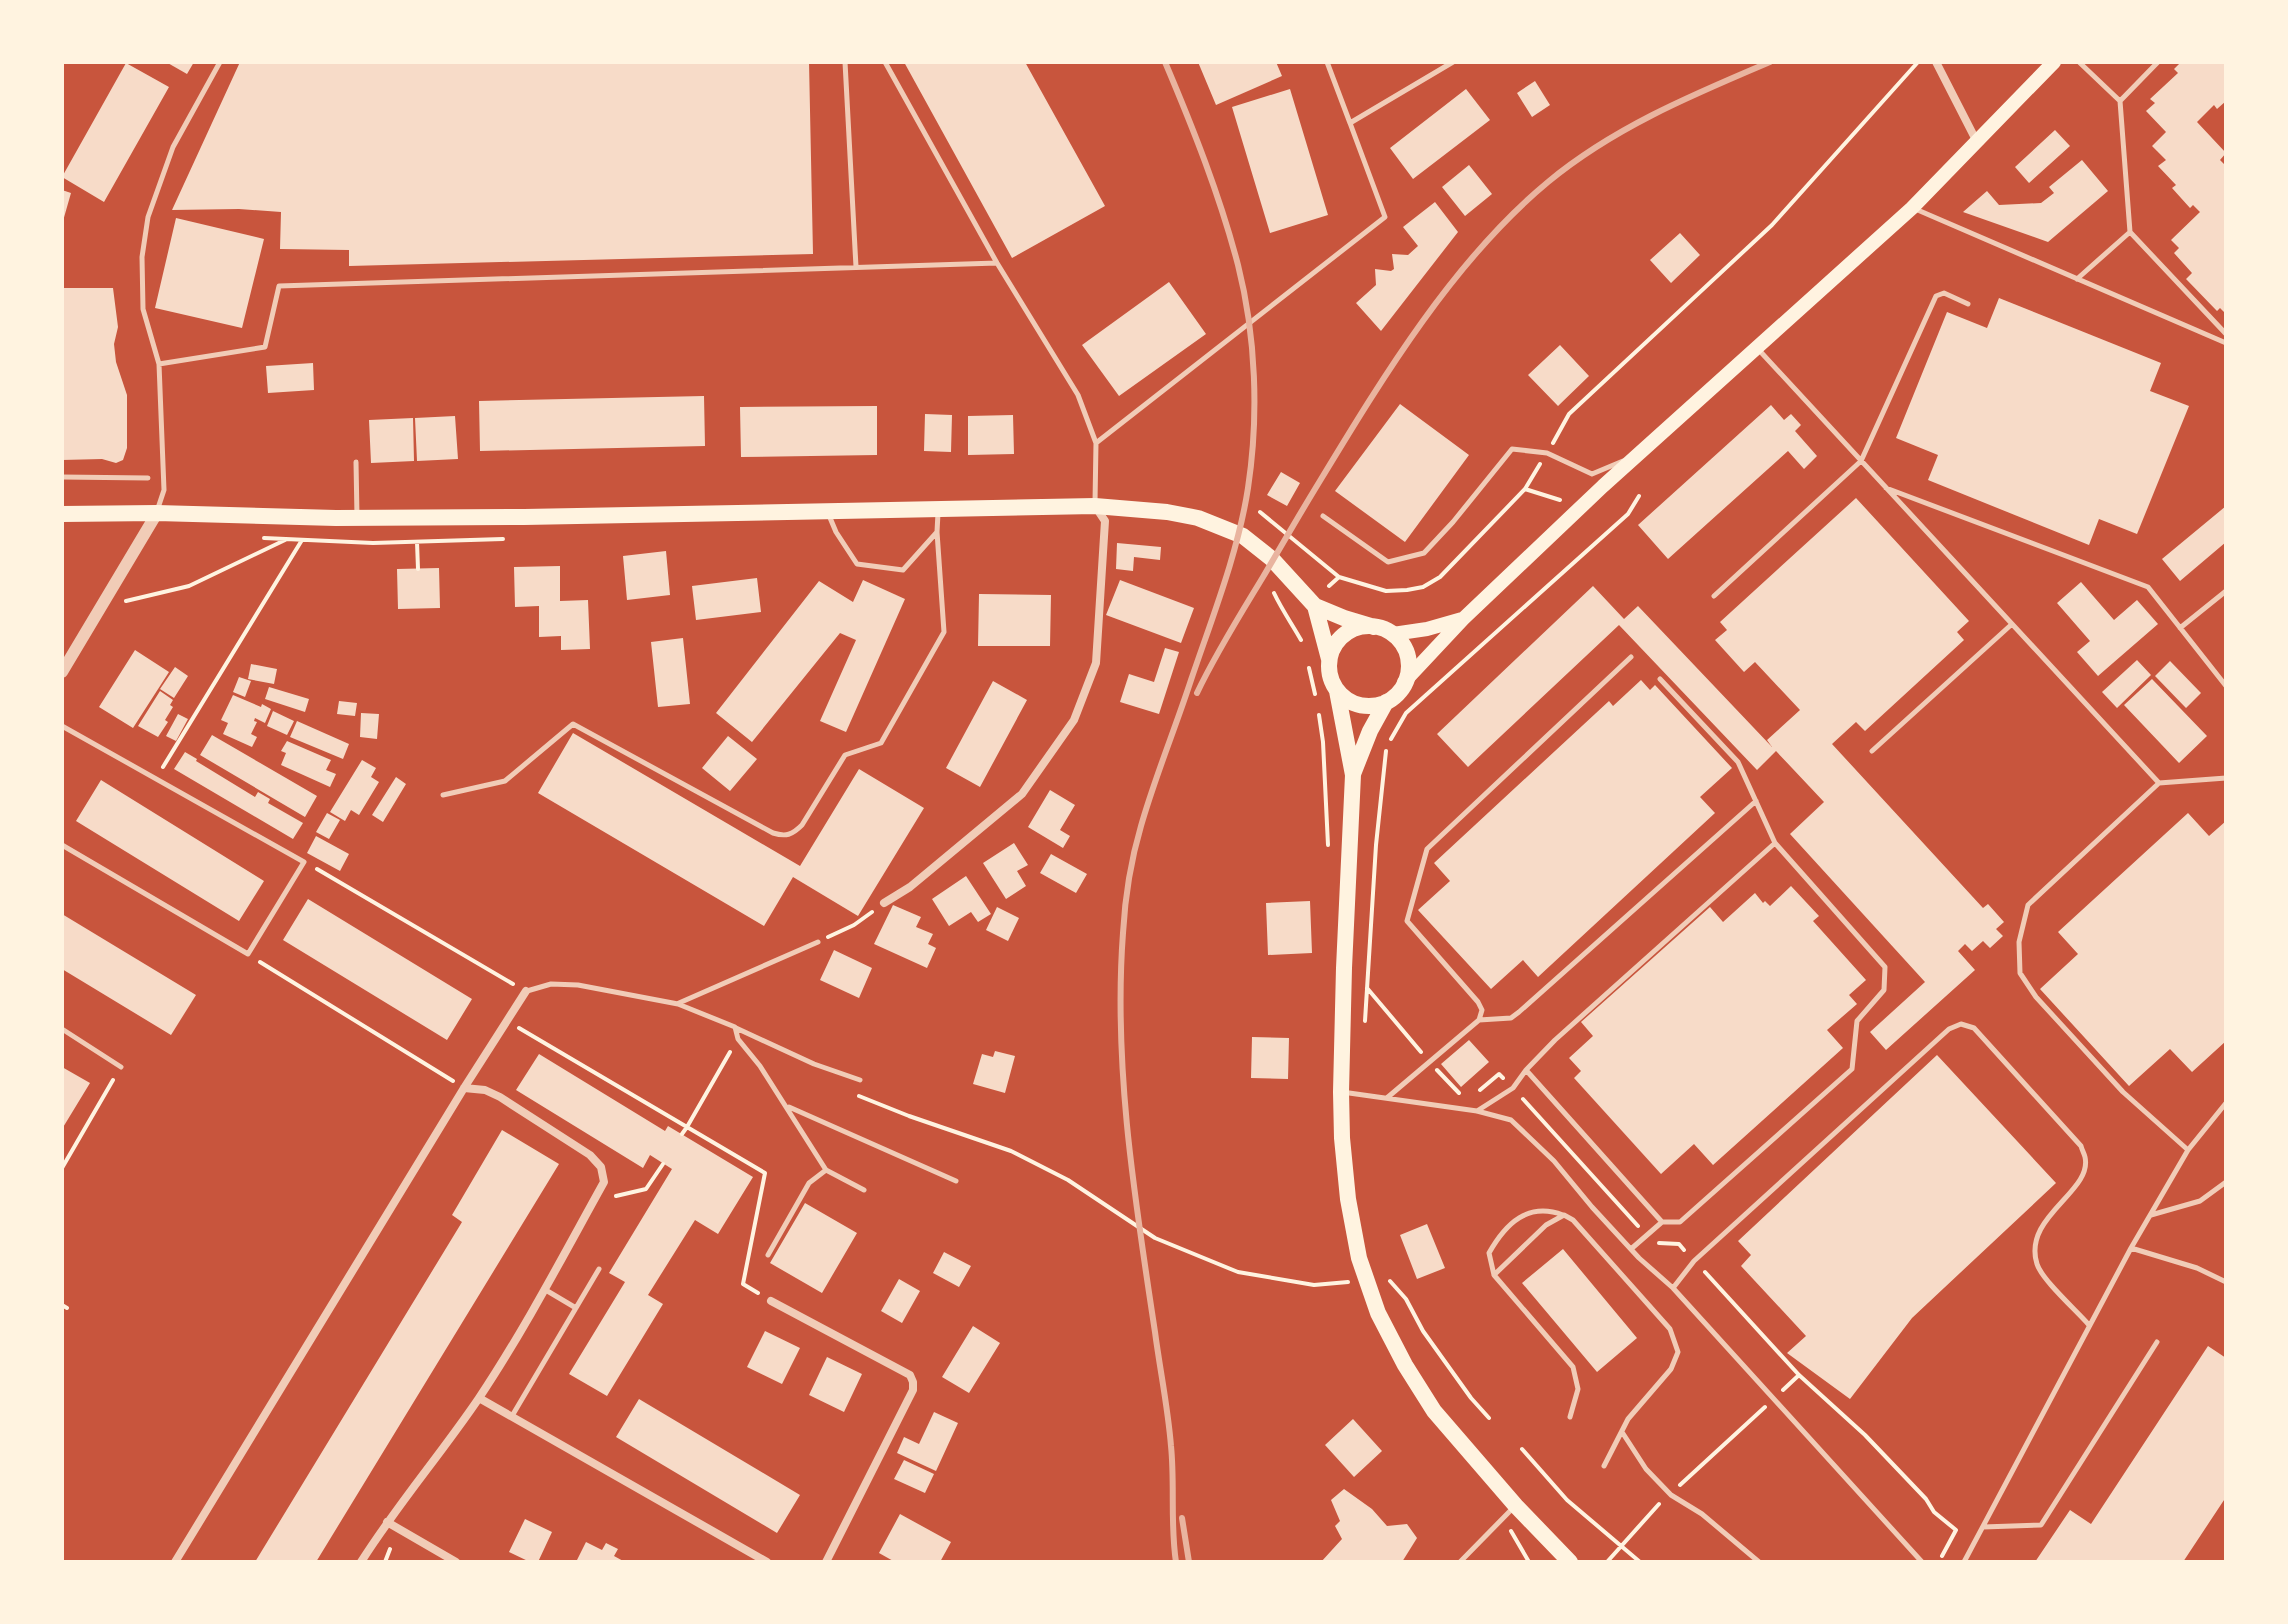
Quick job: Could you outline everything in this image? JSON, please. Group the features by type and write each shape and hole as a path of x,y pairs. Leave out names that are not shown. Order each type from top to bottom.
{"main road":[{"path":"1353,775 1370,731 1386,702 1463,619 1638,455 1912,208 2054,62"},
{"path":"62,514 524,517 1095,506 1167,512 1198,518 1243,536 1272,559 1315,606 1393,634 1408,656 1404,682"},
{"path":"1315,606 1329,659 1330,678 1337,691 1353,775 1341,1092 1348,1199 1359,1258 1378,1313 1434,1411 1516,1506 1570,1562"},
{"path":"1393,634 1463,619"},
{"path":"1329,659 1334,646 1345,635 1356,629 1374,627"},
{"path":"1337,691 1347,700 1359,704 1386,702"}],"street":[{"path":"1936,62 1977,142"},
{"path":"884,903 910,887 1022,794 1074,720 1096,663 1105,521 1095,506"},
{"path":"62,672 157,513"},
{"path":"175,1562 526,991"},
{"path":"361,1562 479,1398 604,1182 604,1174 590,1155 500,1097 485,1090 464,1088"},
{"path":"771,1301 910,1375 913,1382 913,1390 826,1562"},
{"path":"479,1398 767,1562"},
{"path":"387,1522 456,1562"}],"lane":[{"path":"157,513 164,490 159,364 143,309 142,257 148,217 173,147 220,62"},
{"path":"845,62 856,267"},
{"path":"885,62 997,263 1078,395 1096,443 1095,506"},
{"path":"1096,443 1385,217 1327,62"},
{"path":"1350,123 1453,62"},
{"path":"2079,62 2120,101 2130,232 2226,334"},
{"path":"2120,101 2158,62"},
{"path":"1912,208 2226,343"},
{"path":"2077,279 2130,232"},
{"path":"159,364 265,347 279,286 997,263"},
{"path":"1714,596 1861,461 1936,296 1944,293 1968,304"},
{"path":"1757,348 2159,783"},
{"path":"1323,516 1388,562 1424,553 1512,449 1547,453 1592,474 1638,455"},
{"path":"356,462 357,517"},
{"path":"62,477 148,478"},
{"path":"1885,488 2148,587 2226,686"},
{"path":"443,795 505,781 573,724 773,833 783,836 794,833 845,755 881,743 944,632 938,508"},
{"path":"828,512 836,532 857,564 903,570 937,532"},
{"path":"2180,628 2226,591"},
{"path":"1872,751 2012,624"},
{"path":"1387,1098 1479,1020 1482,1010 1407,921 1427,849 1631,657"},
{"path":"1631,1249 1662,1222 1680,1222 1852,1069 1857,1021 1884,990 1885,967 1775,843 1738,762 1660,679"},
{"path":"62,726 304,862 248,954 62,845"},
{"path":"2188,1150 2123,1092 2036,997 2020,973 2019,942 2028,905 2159,783 2226,777"},
{"path":"1479,1020 1511,1018 1519,1012 1756,801"},
{"path":"1477,1111 1513,1088 1555,1040 1775,843"},
{"path":"678,1004 818,942"},
{"path":"526,991 551,984 578,985 678,1004 814,1064 860,1080"},
{"path":"1673,1288 1704,1252 1949,1029 1961,1024 1974,1028 2081,1146 2086,1160 2081,1178 2042,1226 2035,1244 2037,1265 2044,1276 2089,1325"},
{"path":"735,1027 738,1039 760,1066 826,1170 864,1190"},
{"path":"62,1029 121,1067"},
{"path":"1526,1070 1662,1222"},
{"path":"1341,1092 1477,1111 1511,1120 1554,1161 1631,1249 1673,1288 1922,1562"},
{"path":"1964,1562 2131,1248 2188,1150 2226,1103"},
{"path":"786,1106 956,1181"},
{"path":"768,1255 809,1183 826,1170"},
{"path":"2150,1215 2200,1201 2226,1182"},
{"path":"1570,1417 1578,1389 1573,1367 1494,1275 1489,1253 1509,1225 1529,1213 1547,1209 1573,1220 1670,1329 1678,1352 1671,1369 1628,1419 1604,1466"},
{"path":"1494,1275 1546,1225 1564,1215"},
{"path":"2131,1248 2197,1268 2226,1282"},
{"path":"511,1417 599,1269"},
{"path":"544,1289 576,1308"},
{"path":"1982,1527 2041,1525 2157,1342"},
{"path":"1622,1431 1646,1469 1671,1495 1702,1514 1759,1562"},
{"path":"1459,1561 1516,1506"},
{"path":"1907,1562 1916,1555"}],"path":[{"path":"1560,500 1525,489 1569,414 1772,225 1918,62"},
{"path":"1260,512 1339,577 1329,586"},
{"path":"258,538 335,542 510,539"},
{"path":"112,605 189,586 287,539"},
{"path":"156,779 302,540"},
{"path":"417,542 418,569"},
{"path":"1271,586 1304,645"},
{"path":"1289,618 1296,613"},
{"path":"1307,659 1316,701"},
{"path":"1319,714 1323,742 1327,859"},
{"path":"304,862 526,991"},
{"path":"818,942 854,925 884,903"},
{"path":"248,954 464,1088"},
{"path":"507,1021 765,1173 743,1284 771,1301"},
{"path":"682,1134 738,1039"},
{"path":"62,1168 121,1067"},
{"path":"855,1095 1011,1151 1068,1180 1155,1238 1238,1272 1314,1285 1353,1282"},
{"path":"1654,1243 1679,1244 1686,1252"},
{"path":"1702,1269 1799,1375 1865,1435 1926,1499 1934,1512 1956,1530 1942,1556"},
{"path":"1678,1486 1765,1406"},
{"path":"1522,1449 1567,1500 1640,1562"},
{"path":"1607,1562 1659,1504"},
{"path":"1503,1518 1529,1562"}],"building":[{"path":"166,62 194,62 187,74"},
{"path":"240,62 809,62 813,254 349,266 349,250 280,249 281,212 172,210"},
{"path":"904,62 1025,62 1105,206 1012,258"},
{"path":"1198,62 1276,62 1282,76 1216,105"},
{"path":"2181,62 2226,62 2226,101 2217,109 2214,105 2197,122 2226,153 2220,160 2226,166 2226,314 2220,308 2217,311 2186,279 2192,273 2174,253 2179,248 2171,240 2200,212 2193,205 2190,208 2172,188 2176,185 2158,166 2166,160 2152,146 2166,132 2146,111 2155,103 2150,99 2178,73 2174,69"},
{"path":"126,63 169,87 104,202 62,177"},
{"path":"1535,81 1550,105 1532,117 1517,93"},
{"path":"1290,89 1328,215 1270,233 1232,107"},
{"path":"1466,89 1490,120 1413,179 1390,148"},
{"path":"2055,130 2070,146 2029,183 2015,167"},
{"path":"2082,160 2108,191 2048,242 1963,212 1987,191 1999,205 2041,203 2054,193 2049,187"},
{"path":"1469,165 1492,194 1465,216 1442,187"},
{"path":"62,190 71,193 63,221 62,221"},
{"path":"1435,202 1458,232 1381,331 1356,303 1376,285 1375,269 1391,271 1394,269 1392,254 1408,255 1418,246 1403,227"},
{"path":"176,218 264,239 242,328 155,308"},
{"path":"1680,233 1700,255 1671,283 1650,260"},
{"path":"1169,282 1206,334 1119,396 1082,345"},
{"path":"62,288 113,288 118,327 114,344 116,362 127,395 127,448 123,460 116,463 102,459 62,460"},
{"path":"1999,298 2161,363 2150,391 2189,406 2137,534 2099,519 2089,545 1928,480 1938,455 1896,438 1947,312 1987,328"},
{"path":"1560,345 1589,376 1558,406 1528,375"},
{"path":"313,363 314,390 268,393 266,366"},
{"path":"704,396 705,446 480,451 479,401"},
{"path":"1400,404 1469,455 1405,542 1335,491"},
{"path":"1771,405 1784,420 1791,414 1801,425 1795,431 1817,456 1804,469 1788,451 1668,559 1638,525"},
{"path":"877,406 877,455 741,457 740,407"},
{"path":"925,414 952,415 951,452 924,451"},
{"path":"1013,415 1014,454 968,455 968,416"},
{"path":"455,416 458,459 417,461 415,418"},
{"path":"413,418 414,461 371,463 369,420"},
{"path":"1281,472 1300,483 1287,506 1267,495"},
{"path":"1856,498 1969,621 1957,632 1964,640 1865,731 1856,722 1832,744 1983,908 1988,904 2004,922 1996,929 2003,936 1990,948 1983,941 1972,951 1965,944 1958,951 1975,970 1886,1050 1870,1032 1925,982 1790,834 1824,802 1776,751 1757,770 1619,625 1468,767 1437,734 1593,586 1624,619 1638,606 1772,747 1767,740 1800,710 1755,662 1744,672 1715,640 1727,630 1720,622"},
{"path":"2226,506 2226,542 2180,581 2162,559"},
{"path":"1117,543 1161,547 1160,560 1134,557 1133,571 1116,569"},
{"path":"666,551 670,595 627,600 623,556"},
{"path":"560,566 560,601 588,600 590,649 561,650 561,636 539,637 539,606 515,607 514,567"},
{"path":"439,568 440,608 398,609 397,569"},
{"path":"757,578 761,612 696,620 692,586"},
{"path":"863,580 905,599 846,732 820,721 856,640 840,633 752,742 716,713 819,581 853,602"},
{"path":"1120,580 1194,608 1181,643 1106,615"},
{"path":"2081,582 2114,620 2137,600 2158,624 2098,676 2077,652 2090,641 2057,603"},
{"path":"979,594 1051,595 1050,646 978,646"},
{"path":"683,638 690,704 658,707 651,642"},
{"path":"1165,648 1179,652 1159,714 1120,702 1129,674 1154,682"},
{"path":"135,650 169,672 133,728 99,707"},
{"path":"2137,660 2151,675 2117,708 2102,692"},
{"path":"2170,661 2201,693 2186,708 2155,676"},
{"path":"251,664 277,669 274,684 248,679"},
{"path":"175,667 188,676 174,698 160,689"},
{"path":"239,677 251,681 245,697 233,692"},
{"path":"2152,679 2207,736 2179,763 2124,705"},
{"path":"1641,680 1650,690 1655,685 1732,768 1700,797 1715,813 1538,977 1523,960 1491,989 1418,910 1450,881 1434,863 1609,701 1613,706"},
{"path":"993,681 1027,700 980,787 946,768"},
{"path":"269,687 309,699 305,712 265,699"},
{"path":"160,691 173,700 170,705 173,707 158,737 138,726"},
{"path":"233,695 271,709 265,723 255,718 257,722 251,734 257,737 252,747 223,734 228,723 221,720"},
{"path":"339,701 357,703 355,716 337,714"},
{"path":"273,711 294,721 287,735 267,726"},
{"path":"361,713 379,714 377,739 360,737"},
{"path":"178,714 188,719 176,741 166,736"},
{"path":"297,721 349,744 343,759 290,737"},
{"path":"573,733 800,866 859,769 924,808 858,916 793,877 764,926 538,793"},
{"path":"212,735 317,796 305,817 200,755"},
{"path":"728,736 757,759 730,791 702,768"},
{"path":"287,741 331,760 326,770 336,774 330,787 281,765 286,753 281,751"},
{"path":"185,752 255,797 258,792 270,799 268,803 303,823 293,839 174,769"},
{"path":"362,760 376,768 371,777 379,782 359,815 351,810 345,821 330,812"},
{"path":"396,777 406,784 383,822 372,815"},
{"path":"101,780 264,881 239,921 76,821"},
{"path":"1050,790 1075,805 1060,830 1070,836 1063,848 1028,827"},
{"path":"327,813 340,820 329,839 316,832"},
{"path":"2188,813 2209,836 2226,821 2226,1041 2192,1072 2170,1049 2129,1086 2040,989 2078,954 2058,932"},
{"path":"316,836 349,854 340,871 307,853"},
{"path":"1014,843 1028,865 1017,871 1026,886 1006,899 983,863"},
{"path":"1051,854 1087,874 1076,893 1040,873"},
{"path":"966,876 991,914 978,922 971,912 949,926 932,899"},
{"path":"1791,886 1819,916 1813,921 1866,980 1849,995 1857,1004 1827,1030 1843,1048 1713,1165 1694,1144 1661,1174 1574,1078 1581,1071 1569,1058 1593,1036 1581,1022 1710,907 1723,922 1755,893 1770,906"},
{"path":"308,899 472,999 447,1040 283,940"},
{"path":"1310,901 1312,953 1268,955 1266,903"},
{"path":"893,905 921,917 916,927 933,934 928,944 936,948 927,968 874,944"},
{"path":"997,907 1019,918 1008,941 986,930"},
{"path":"62,914 196,995 171,1035 62,969"},
{"path":"834,950 872,968 859,998 820,980"},
{"path":"1252,1037 1289,1038 1288,1079 1251,1078"},
{"path":"1469,1040 1489,1062 1461,1087 1441,1064"},
{"path":"995,1051 1015,1056 1005,1093 973,1084 982,1054 993,1057"},
{"path":"539,1054 665,1131 668,1126 753,1177 718,1234 695,1220 648,1295 663,1304 607,1396 569,1374 625,1282 609,1273 672,1169 650,1155 643,1168 516,1090"},
{"path":"1937,1055 2056,1183 1912,1318 1850,1399 1787,1353 1806,1336 1741,1266 1751,1255 1738,1241"},
{"path":"62,1067 90,1083 62,1129"},
{"path":"502,1130 559,1164 316,1562 255,1562 462,1222 452,1215"},
{"path":"805,1203 857,1233 822,1293 770,1263"},
{"path":"1427,1224 1445,1268 1417,1279 1400,1235"},
{"path":"1563,1249 1637,1338 1597,1372 1522,1283"},
{"path":"944,1252 971,1266 959,1287 933,1273"},
{"path":"899,1279 920,1291 902,1323 881,1311"},
{"path":"973,1326 1000,1343 969,1393 942,1377"},
{"path":"765,1331 800,1348 782,1384 747,1367"},
{"path":"2208,1346 2226,1358 2226,1497 2183,1562 2035,1562 2070,1510 2091,1524"},
{"path":"827,1357 862,1374 844,1412 809,1395"},
{"path":"639,1399 800,1495 777,1533 616,1437"},
{"path":"934,1412 958,1423 936,1471 897,1453 904,1437 919,1444"},
{"path":"1353,1419 1382,1451 1354,1477 1325,1445"},
{"path":"904,1460 934,1474 925,1493 894,1479"},
{"path":"1344,1489 1372,1509 1387,1526 1407,1524 1417,1538 1402,1562 1321,1562 1342,1539 1335,1526 1340,1521 1331,1500"},
{"path":"900,1514 951,1542 940,1562 895,1562 879,1553"},
{"path":"525,1519 552,1532 538,1562 530,1562 509,1552"},
{"path":"586,1542 602,1550 606,1543 618,1549 614,1556 625,1562 576,1562"}],"railway":[{"path":"1165,62 1205,162 1238,265 1249,320 1254,376 1254,433 1244,512 1216,609 1141,826 1129,879 1123,933 1123,1083 1133,1183 1170,1432 1176,1562"},
{"path":"1197,693 1228,634 1389,370 1447,288 1479,250 1512,214 1548,182 1599,145 1683,100 1770,62"},
{"path":"1182,1518 1189,1562"}]}
